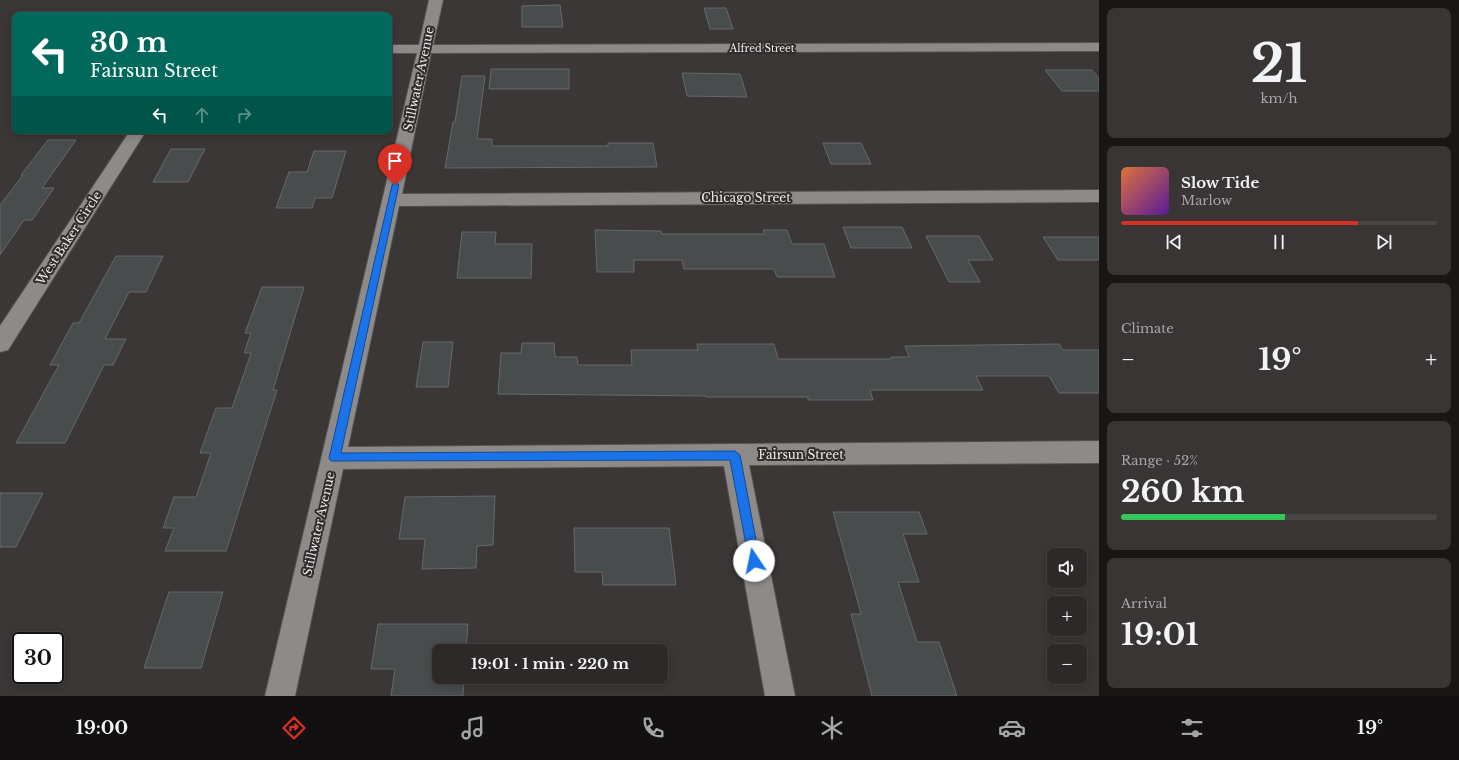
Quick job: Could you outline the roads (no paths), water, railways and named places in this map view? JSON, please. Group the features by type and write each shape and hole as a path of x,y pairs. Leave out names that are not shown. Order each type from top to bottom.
{"street":[{"name":"Stillwater Avenue","path":"280,696 436,0"},
{"name":"Alfred Street","path":"425,49 1099,47"},
{"path":"392,49 425,49"},
{"name":"West Baker Circle","path":"0,344 136,134"},
{"name":"Chicago Street","path":"392,200 1099,196"},
{"name":"Fairsun Street","path":"334,458 1099,452"},
{"path":"735,455 780,696"}]}
